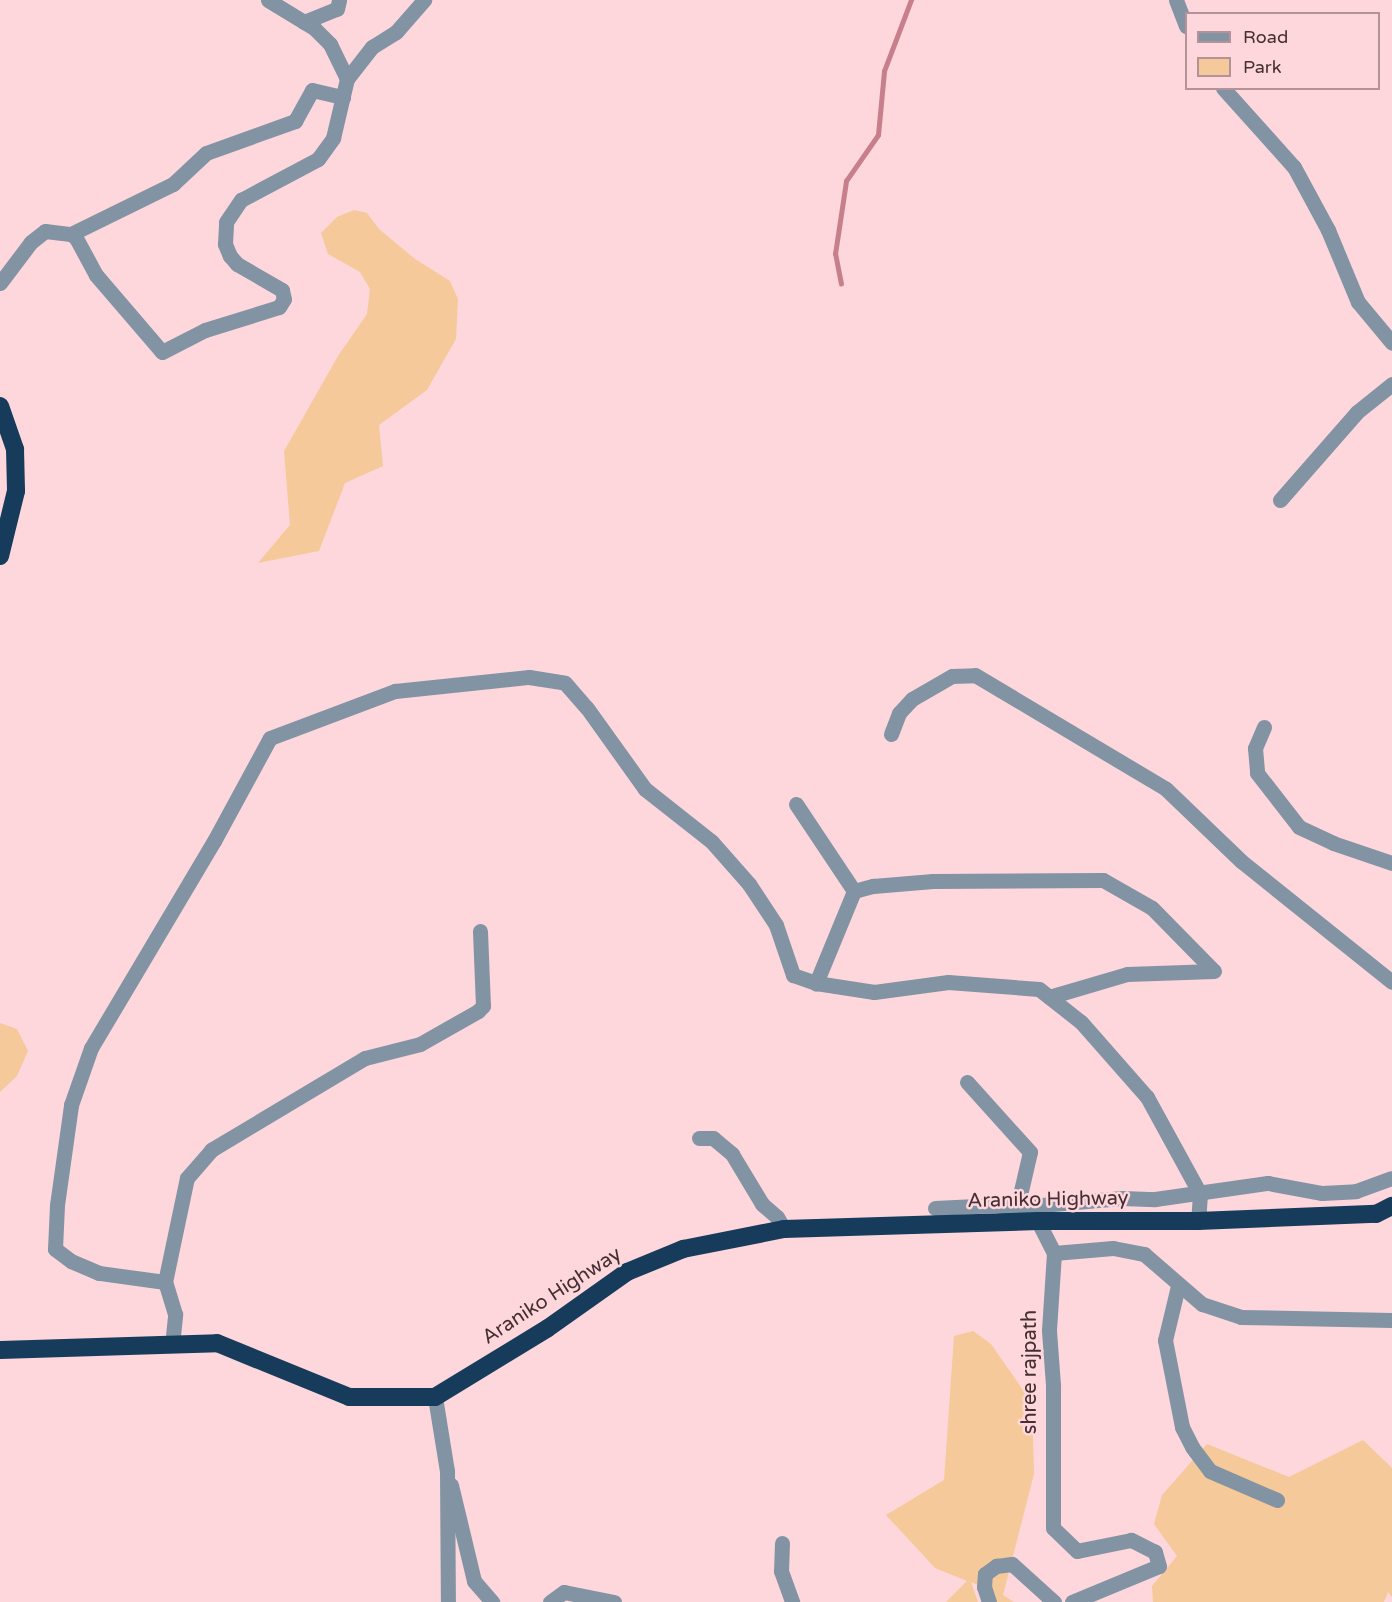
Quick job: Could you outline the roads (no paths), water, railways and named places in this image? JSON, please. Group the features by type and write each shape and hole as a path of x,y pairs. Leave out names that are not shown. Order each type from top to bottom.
{"highway":[{"path":"0,406 15,449 16,491 0,556"},
{"name":"Araniko Highway","path":"435,1397 549,1328 627,1272 683,1249 784,1229 1040,1213 1198,1221 1376,1214 1392,1206"},
{"path":"0,1350 217,1343 349,1396 435,1397"}],"street":[{"path":"268,0 314,28 330,44 346,79"},
{"path":"304,22 337,9 339,0"},
{"path":"0,283 31,242 45,231 71,234 76,238 96,275 162,352 205,330 269,312 279,307 285,298 282,290 237,264 225,244 226,222 241,200 318,159 333,138 346,79 372,47 396,32 424,0"},
{"path":"1176,0 1185,23"},
{"path":"71,234 173,184 206,153 295,121 312,90 343,97"},
{"path":"1225,90 1294,167 1328,230 1358,302 1392,342"},
{"path":"1280,500 1357,412 1392,384"},
{"path":"891,735 899,713 912,699 952,676 975,675 1166,789 1241,861 1392,982"},
{"path":"165,1282 99,1273 71,1261 55,1249 57,1205 71,1105 90,1048 214,841 270,738 395,692 530,677 565,683 587,708 645,789 712,842 749,884 776,926 793,975 816,983 874,992 948,982 1039,989 1081,1022 1147,1097 1200,1194 1198,1221"},
{"path":"1263,727 1255,748 1257,773 1299,827 1333,843 1392,863"},
{"path":"796,804 854,891"},
{"path":"854,891 873,886 933,881 1103,880 1152,908 1214,971 1127,974 1049,997"},
{"path":"816,983 854,891"},
{"path":"172,1345 175,1314 165,1282 187,1178 211,1150 364,1058 420,1044 478,1011 483,1006 480,931"},
{"path":"967,1082 1030,1152 1017,1208"},
{"path":"699,1138 713,1138 732,1154 762,1204 777,1217 784,1229"},
{"path":"935,1208 996,1205 1040,1213 1200,1194 1268,1183 1322,1193 1356,1191 1391,1179"},
{"path":"1040,1213 1054,1253 1113,1248 1144,1254 1178,1286 1202,1304 1242,1317 1392,1320"},
{"name":"shree rajpath","path":"1054,1253 1049,1330 1053,1385 1053,1528 1077,1551 1131,1540 1155,1552 1159,1566 1072,1602"},
{"path":"1178,1286 1165,1340 1182,1427 1192,1447 1210,1471 1277,1500"},
{"path":"435,1397 447,1471 461,1517 474,1581 492,1602"},
{"path":"447,1471 448,1602"},
{"path":"782,1544 781,1571 792,1602"},
{"path":"990,1602 984,1587 985,1574 996,1566 1012,1564 1054,1602"},
{"path":"550,1602 564,1592 614,1602"}],"waterway":[{"path":"841,284 835,254 846,181 878,135 884,71 911,0"}]}
